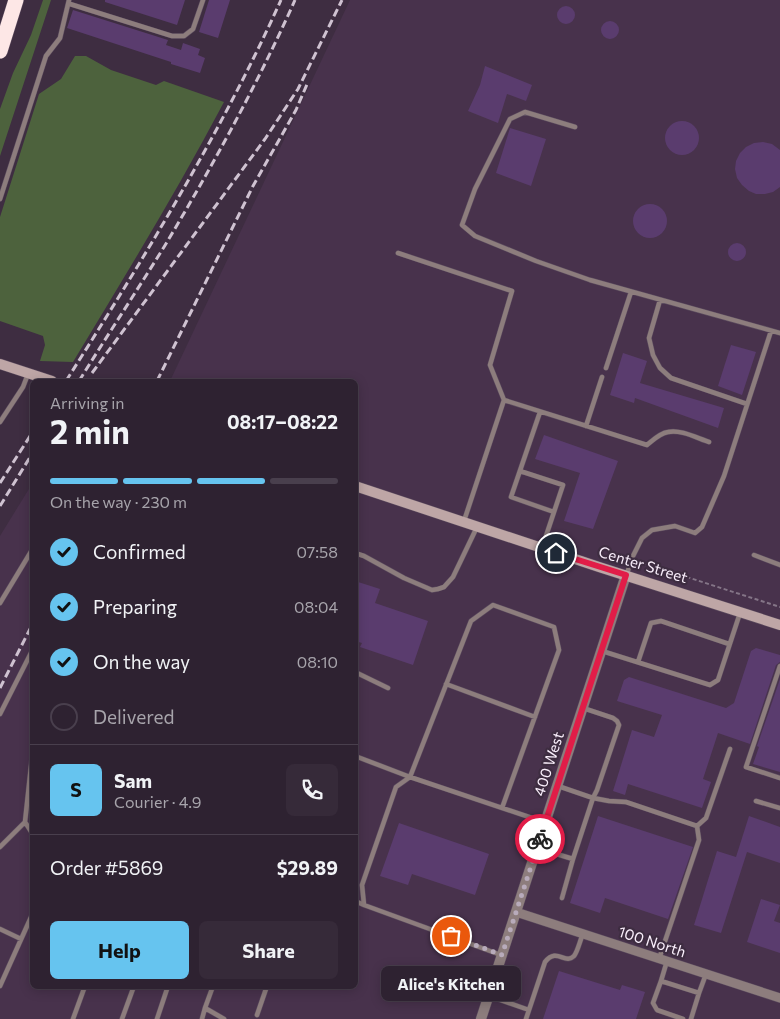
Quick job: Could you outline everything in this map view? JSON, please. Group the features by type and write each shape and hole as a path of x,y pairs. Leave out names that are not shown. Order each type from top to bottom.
{"highway":[{"path":"0,51 16,0"}],"main road":[{"path":"0,364 46,379"},
{"name":"Center Street","path":"358,487 780,625"}],"street":[{"name":"400 West","path":"481,1019 626,575"},
{"name":"100 North","path":"516,912 780,998"}],"lane":[{"path":"0,199 46,56 60,38 69,2 172,36 184,36 193,29 203,0"},
{"path":"575,127 525,112 510,119 475,189 462,225 475,236 536,261 590,280 780,333"},
{"path":"398,252 512,290 490,365 504,400 463,522"},
{"path":"606,368 631,292"},
{"path":"660,300 649,338 653,355 660,368 671,378 748,404"},
{"path":"626,575 642,538 652,530 675,526 695,533 702,526 713,505 724,476 771,331"},
{"path":"0,422 23,387 29,373"},
{"path":"586,426 602,378"},
{"path":"504,400 647,445 660,435 668,432 676,432 709,442"},
{"path":"540,412 511,497 554,512"},
{"path":"520,471 563,486 542,548"},
{"path":"358,555 364,556 404,578 432,590 438,589 444,587 453,577 477,527"},
{"path":"0,603 30,553"},
{"path":"754,556 780,565"},
{"path":"364,905 362,885 396,786 410,777 471,621 493,605 554,627 559,650 502,808"},
{"path":"602,651 710,686 718,680 740,612"},
{"path":"638,662 652,623 661,621 729,644"},
{"path":"0,714 30,655"},
{"path":"780,666 746,766 780,778"},
{"path":"358,673 388,688"},
{"path":"446,684 535,717"},
{"path":"562,898 593,798 619,725 613,718 583,708"},
{"path":"697,826 706,818 730,748"},
{"path":"358,757 410,777 546,822"},
{"path":"30,776 25,822 30,830"},
{"path":"558,786 593,798 626,802 697,826"},
{"path":"756,801 780,808"},
{"path":"0,847 25,822"},
{"path":"683,1019 657,1010 653,1003 661,981 663,960 699,840 697,826"},
{"path":"537,848 573,859"},
{"path":"358,902 502,955"},
{"path":"0,986 2,975 30,920"},
{"path":"0,929 21,940"},
{"path":"526,1019 545,962 549,956 555,955 565,959 571,958 574,956 583,934"},
{"path":"692,1019 698,993 706,974"},
{"path":"661,981 698,993"},
{"path":"73,1019 84,989"},
{"path":"122,1019 133,989"},
{"path":"157,1019 167,989"},
{"path":"202,1019 212,989"},
{"path":"257,1015 266,989"},
{"path":"489,996 529,1010"},
{"path":"205,1008 224,1019"}],"path":[{"path":"641,562 780,607"}],"shaded area":[{"path":"350,0 780,0 780,1019 0,1019 0,536 30,487 30,989 358,989 358,379 171,379"}],"green space":[{"path":"43,0 51,0 0,156 0,109 13,73 31,35"},
{"path":"75,56 86,56 111,70 156,85 164,81 224,102 169,201 73,362 40,361 45,345 43,336 0,321 0,217 39,94 61,79"}],"building":[{"path":"105,0 185,0 177,25 105,2"},
{"path":"209,0 230,0 218,38 199,32"},
{"path":"562,6 570,6 575,11 573,22 562,24 557,19 557,11"},
{"path":"73,10 168,40 166,45 181,50 183,43 200,49 198,55 205,58 200,73 67,28"},
{"path":"606,21 614,21 619,26 617,37 606,39 601,34 601,26"},
{"path":"485,66 532,85 526,101 507,94 498,123 468,111 480,85"},
{"path":"682,121 694,126 699,138 694,150 682,155 670,150 665,138 670,126"},
{"path":"510,128 546,139 531,186 496,173"},
{"path":"754,143 772,144 780,150 780,187 773,192 756,194 749,191 737,178 736,161 746,147"},
{"path":"650,204 662,209 667,221 662,233 650,238 638,233 633,221 638,209"},
{"path":"733,243 741,243 746,248 744,259 733,261 728,256 728,248"},
{"path":"731,345 756,352 742,395 718,386"},
{"path":"623,353 647,361 640,383 724,408 718,428 635,398 634,403 610,395"},
{"path":"544,435 618,461 593,529 564,521 580,473 535,459"},
{"path":"358,582 380,589 375,603 428,621 413,665 360,647 362,643 358,642"},
{"path":"756,648 780,655 780,662 776,665 750,744 718,733 703,779 711,782 702,808 628,784 625,795 613,791 632,730 654,737 662,715 617,701 624,680 629,677 726,708 734,703 751,651"},
{"path":"780,679 780,772 753,764 759,747 757,746"},
{"path":"598,816 693,847 668,919 605,898 600,913 570,903"},
{"path":"749,816 780,827 780,863 747,852 721,933 694,925 717,851 736,857"},
{"path":"399,823 489,854 475,895 412,874 408,885 380,876"},
{"path":"761,899 780,905 774,921 780,923 780,953 747,942"},
{"path":"559,971 620,990 622,985 645,992 636,1019 543,1019"}],"railway":[{"path":"67,379 124,288 207,147 258,50 281,0"},
{"path":"80,379 164,247 199,187 250,94 295,0"},
{"path":"92,373 265,139 298,89 342,0"},
{"path":"158,379 253,186 296,110 308,82"},
{"path":"0,483 30,436"},
{"path":"0,506 30,457"},
{"path":"0,688 30,629"}],"way so far":[{"path":"451,936 502,955 540,839"}],"place":[{"name":"Alice's Kitchen","path":"451,936"}],"route":[{"path":"540,839 626,575 556,553"}]}
